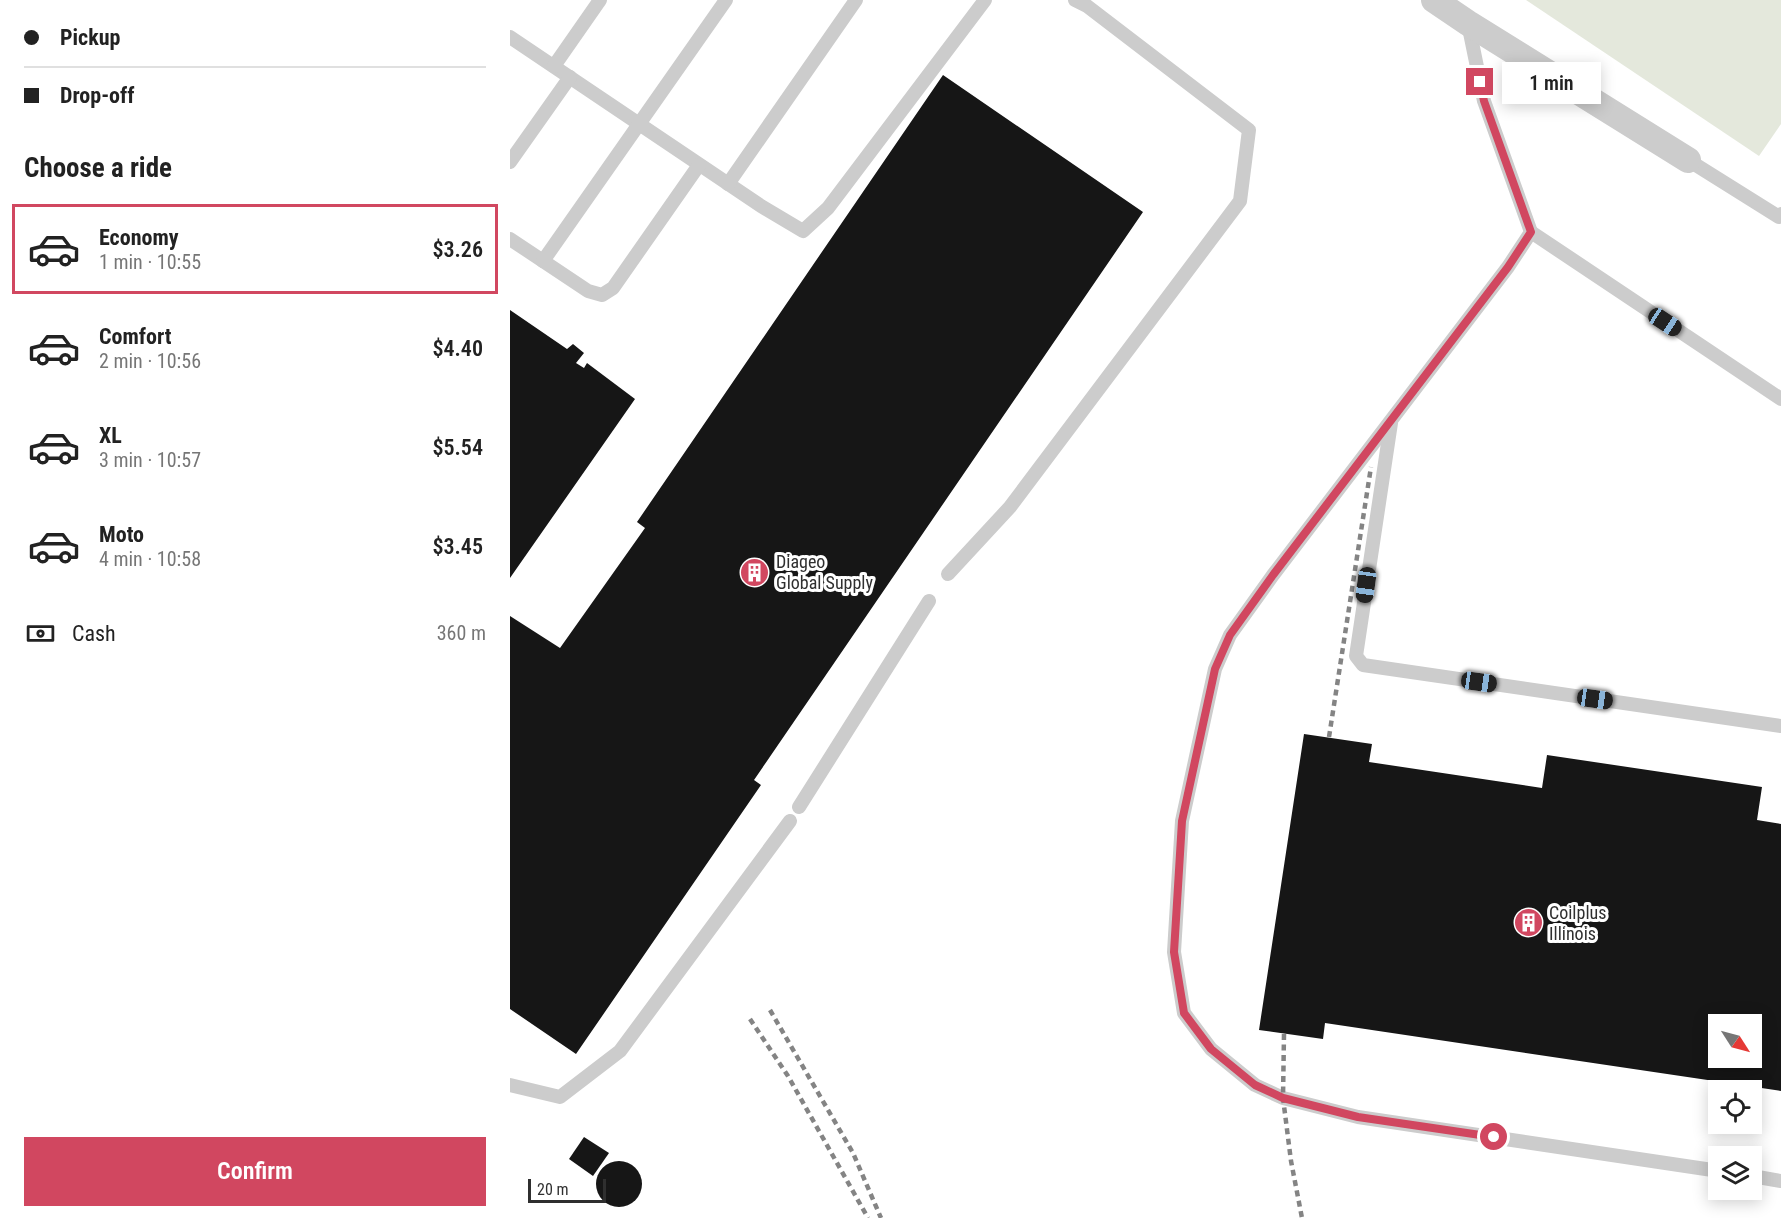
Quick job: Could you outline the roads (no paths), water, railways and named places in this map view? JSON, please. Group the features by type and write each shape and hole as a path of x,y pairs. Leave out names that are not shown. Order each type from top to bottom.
{"street":[{"path":"1434,0 1688,160"}],"lane":[{"path":"554,66 600,0"},
{"path":"543,261 726,0"},
{"path":"728,184 856,0"},
{"path":"510,37 760,206 803,231 828,208 985,0"},
{"path":"948,574 1010,507 1240,201 1249,130 1085,2"},
{"path":"1468,23 1484,101 1531,232 1781,399"},
{"path":"510,162 570,77"},
{"path":"1688,160 1779,217 1781,214"},
{"path":"510,238 588,291 602,295 612,288 699,165"},
{"path":"1531,232 1508,267 1230,635 1215,669 1182,821 1174,952 1184,1013 1211,1049 1255,1085 1283,1098 1358,1117 1708,1169"},
{"path":"1391,420 1356,656 1358,662 1374,667 1781,726"},
{"path":"799,807 929,601"},
{"path":"510,1085 560,1097 620,1051 790,821"},
{"path":"1762,1178 1781,1181"}],"railway":[{"path":"1329,737 1371,467"},
{"path":"770,1010 853,1153 881,1218"},
{"path":"750,1019 788,1076 868,1218"},
{"path":"1284,1034 1283,1098 1291,1161 1302,1218"}],"place":[{"name":"Diageo Global Supply","path":"755,572"},
{"name":"Coilplus Illinois","path":"1528,923"}]}
